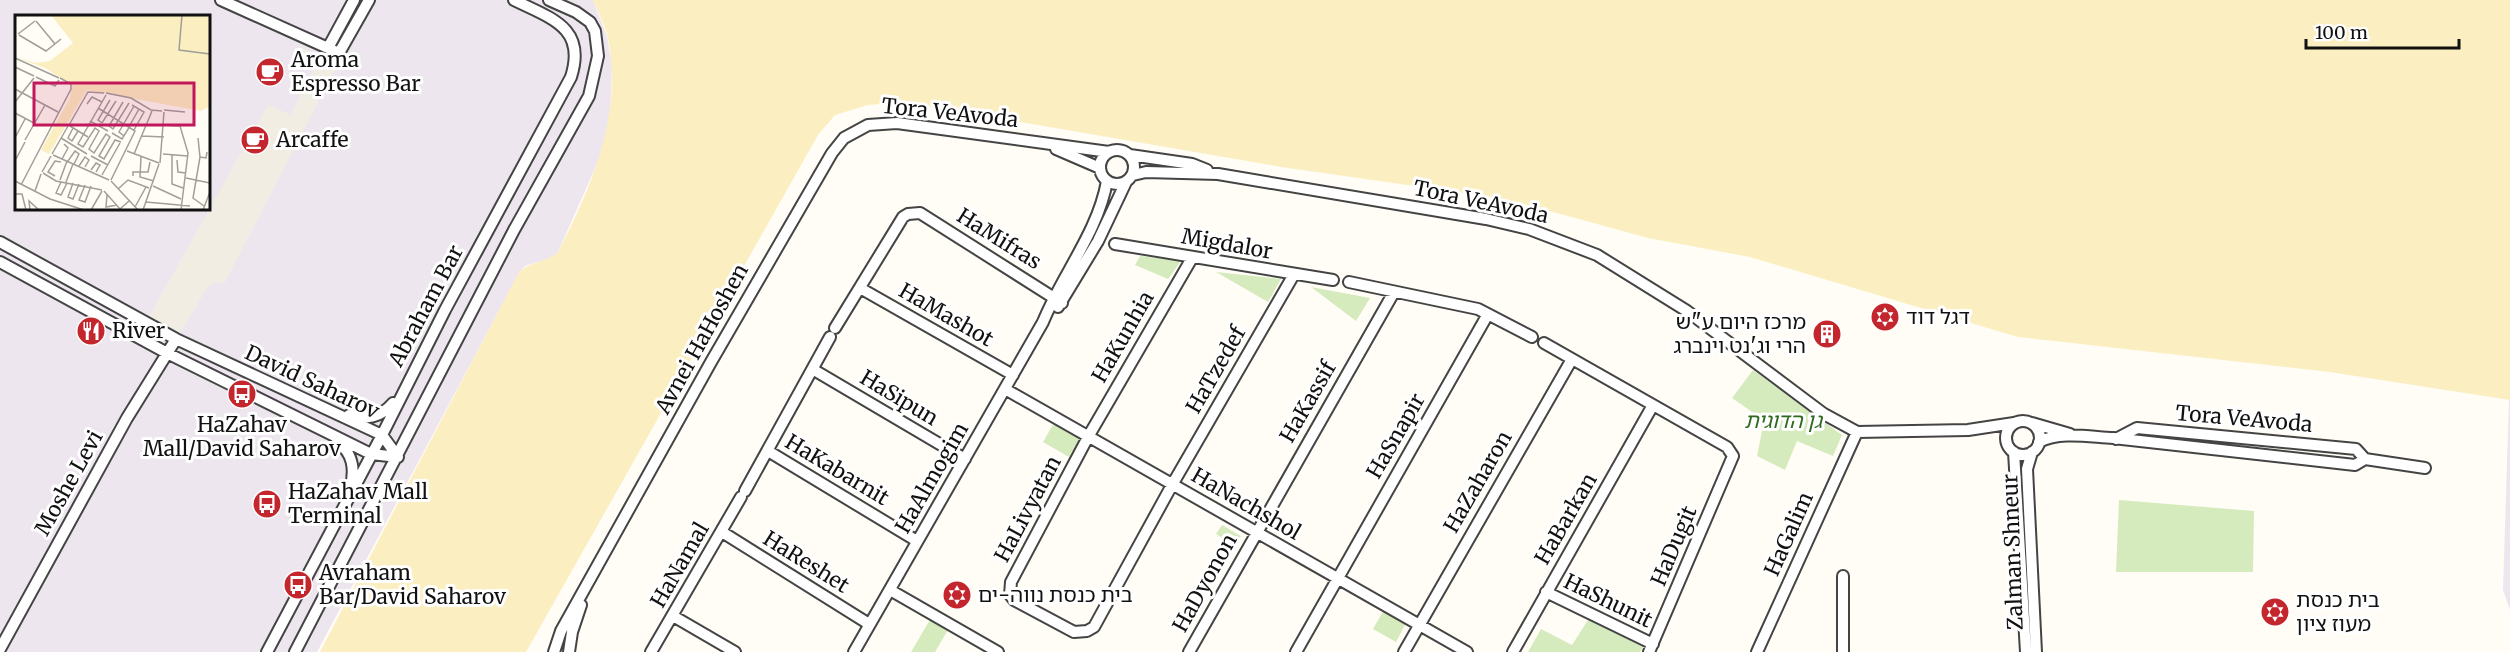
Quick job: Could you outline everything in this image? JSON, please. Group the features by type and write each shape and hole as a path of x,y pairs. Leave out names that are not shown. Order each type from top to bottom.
{"street":[{"path":"221,0 339,53 369,0"},
{"path":"328,48 354,0"},
{"name":"Abraham Bar","path":"267,652 382,435 445,310 534,149 573,71 574,47 572,38 563,25 514,0"},
{"name":"Abraham Bar","path":"295,652 514,230 589,96 598,56 595,31 590,22 576,12 549,0"},
{"name":"Tora VeAvoda","path":"856,131 868,124 897,123 1109,152"},
{"name":"Avnei HaHoshen","path":"554,652 561,631 811,188 832,153 844,138 856,131"},
{"name":"Tora VeAvoda","path":"1042,143 1100,168"},
{"path":"1120,150 1130,155 1135,165 1130,179 1117,184 1107,182 1100,168 1102,158 1109,152 1120,150"},
{"name":"Tora VeAvoda","path":"1130,155 1192,164 1218,174"},
{"name":"Tora VeAvoda","path":"1130,179 1146,172 1218,174 1486,219 1529,229 1597,255 1687,311 1824,414 1857,432 1968,430 2014,423"},
{"name":"HaAlmogim","path":"854,652 1043,322 1098,241 1130,179"},
{"name":"HaAlmogim","path":"1058,299 1101,208 1107,182"},
{"name":"HaMifras","path":"914,213 920,213 1058,299"},
{"name":"HaNamal","path":"651,652 814,370 832,333 903,217 914,213"},
{"name":"David Saharov","path":"0,242 176,339 382,435 398,457"},
{"name":"Migdalor","path":"1114,244 1293,276 1333,280"},
{"name":"HaKunhia","path":"1088,437 1192,258"},
{"name":"David Saharov","path":"0,262 186,363 314,427 371,454 398,457"},
{"name":"HaTzedef","path":"1172,485 1293,276"},
{"path":"1349,282 1478,309 1532,337"},
{"name":"HaMashot","path":"860,288 1013,375"},
{"name":"HaKassif","path":"1256,532 1394,292"},
{"name":"HaSnapir","path":"1337,578 1488,314"},
{"name":"Moshe Levi","path":"0,649 4,628 176,339"},
{"path":"1544,343 1653,405"},
{"name":"HaZaharon","path":"1404,652 1572,359"},
{"path":"157,369 165,364 186,363"},
{"name":"HaSipun","path":"814,370 965,459"},
{"path":"303,400 360,418 370,418 385,412 405,389"},
{"name":"HaNachshol","path":"1005,389 1467,652"},
{"name":"HaDugit","path":"1651,648 1733,456 1727,447 1653,405"},
{"name":"HaBarkan","path":"1514,652 1653,405"},
{"path":"2023,421 2032,423 2039,434 2039,442 2032,452 2023,454 2014,452 2007,445 2006,435 2014,423 2023,421"},
{"name":"Tora VeAvoda","path":"2032,423 2076,436"},
{"path":"314,427 348,452 353,472 347,500"},
{"name":"Tora VeAvoda","path":"2116,439 2137,428 2356,449 2365,459 2425,468"},
{"name":"Tora VeAvoda","path":"1968,430 2006,435"},
{"name":"HaGalim","path":"1757,652 1857,432"},
{"name":"Tora VeAvoda","path":"2039,442 2048,438 2076,436 2355,465 2365,459"},
{"name":"HaLivyatan","path":"1088,437 1011,582 1010,595 1014,600 1074,632 1087,631 1094,627 1172,485"},
{"name":"HaKabarnit","path":"768,451 917,541"},
{"name":"Zalman Shneur","path":"2014,452 2026,652"},
{"name":"Zalman Shneur","path":"2032,452 2027,469 2036,652"},
{"name":"HaReshet","path":"722,532 869,624"},
{"name":"HaDyonon","path":"1189,652 1256,532"},
{"name":"Avnei HaHoshen","path":"569,652 572,632 593,574"},
{"path":"1843,576 1843,652"},
{"path":"1296,652 1337,578"},
{"path":"890,590 998,652"},
{"name":"HaShunit","path":"1546,592 1651,648"},
{"path":"673,616 735,652"}],"shaded area":[{"path":"0,0 593,0 607,36 612,65 610,119 601,155 558,252 551,258 525,266 519,273 317,652 0,652"},
{"path":"300,47 338,64 224,284 216,282 208,287 176,339 146,322 268,105 291,115 314,69 294,59"},
{"path":"2510,400 2510,610 2503,590"}],"green space":[{"path":"1140,256 1181,261 1168,279 1135,265"},
{"path":"1216,272 1281,279 1268,302"},
{"path":"1311,287 1370,298 1356,321"},
{"name":"גן הדוגית","path":"1753,370 1842,435 1833,456 1797,441 1785,470 1757,456 1762,431 1758,416 1732,398"},
{"path":"1054,423 1080,438 1069,457 1043,442"},
{"path":"2119,500 2254,511 2253,572 2116,572"},
{"path":"1222,525 1241,536 1235,546 1216,534"},
{"path":"1384,610 1406,623 1396,642 1373,629"},
{"path":"931,618 949,628 935,652 911,652"},
{"path":"1588,620 1643,647 1640,652 1528,652 1541,629 1572,645"}],"sand":[{"path":"593,0 2510,0 2510,400 2330,372 2018,337 1750,257 1648,238 1506,199 1288,168 905,102 868,105 835,115 818,135 526,652 320,652 519,272 558,252 593,175 608,122 612,66 608,38"}],"place":[{"name":"Aroma Espresso Bar","path":"270,72"},
{"name":"Arcaffe","path":"255,140"},
{"name":"דגל דוד","path":"1885,317"},
{"name":"River","path":"91,331"},
{"name":"מרכז היום ע\"ש הרי וג'נט וינברג","path":"1827,334"},
{"name":"HaZahav Mall/David Saharov","path":"242,394"},
{"name":"HaZahav Mall Terminal","path":"267,504"},
{"name":"Avraham Bar/David Saharov","path":"298,585"},
{"name":"בית כנסת נווה-ים","path":"957,595"},
{"name":"בית כנסת מעוז ציון","path":"2275,612"}]}
